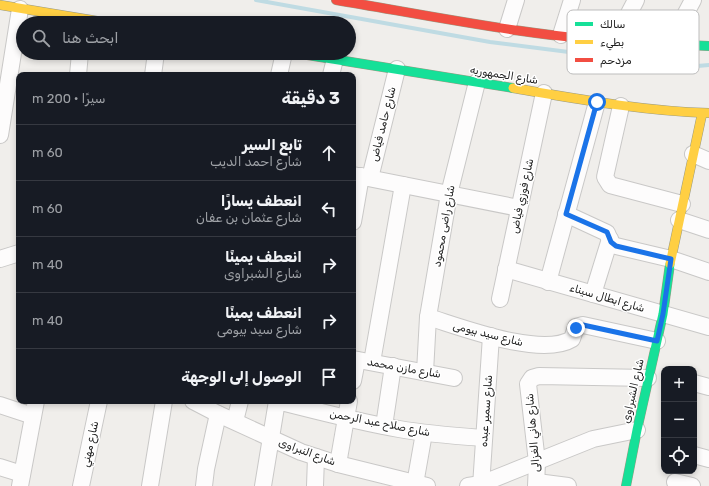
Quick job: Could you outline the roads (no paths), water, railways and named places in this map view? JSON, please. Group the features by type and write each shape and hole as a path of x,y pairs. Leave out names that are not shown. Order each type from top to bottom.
{"street":[{"path":"336,0 380,4 507,29 567,36"},
{"path":"507,29 516,0"},
{"path":"569,10 572,0"},
{"path":"631,10 636,0"},
{"path":"688,10 693,0"},
{"path":"0,5 29,5 67,16"},
{"path":"27,16 29,5"},
{"path":"561,35 567,16"},
{"path":"699,46 709,46"},
{"path":"0,135 17,60"},
{"path":"78,72 79,60"},
{"path":"153,72 155,60"},
{"path":"280,72 282,60"},
{"path":"332,72 335,60"},
{"name":"شارع الجمهوريه","path":"341,60 621,106 705,113"},
{"name":"شارع حامد فياض","path":"356,205 361,176 397,69"},
{"name":"شارع راضى محمود","path":"425,372 428,317 449,194 477,82"},
{"name":"شارع فوزي فياض","path":"500,299 544,93"},
{"path":"548,282 597,102"},
{"path":"621,106 605,177 606,180 610,185 682,204"},
{"name":"شارع الشبراوى","path":"626,486 637,430 654,374 657,341 663,314 671,259 693,154 705,113"},
{"path":"693,154 709,161"},
{"path":"361,176 519,208"},
{"path":"356,373 361,360 403,185"},
{"path":"566,214 605,231 609,235 613,245 671,259 709,272"},
{"path":"679,220 709,230"},
{"path":"593,294 610,239"},
{"path":"0,259 16,254"},
{"name":"شارع ابطال سيناء","path":"506,270 709,327"},
{"name":"شارع سيد بيومى","path":"428,317 520,344 541,345 563,343 572,339 576,328 583,325 657,341"},
{"name":"شارع سمير عبده","path":"477,485 484,438 491,336"},
{"name":"شارع مازن محمد","path":"361,360 454,378"},
{"path":"384,426 393,366"},
{"name":"شارع هاني الغزالى","path":"536,484 537,462 528,384 532,378 539,376 654,374"},
{"path":"697,384 709,387"},
{"name":"شارع مهني","path":"81,486 98,404"},
{"path":"150,486 164,404"},
{"name":"شارع النبراوى","path":"199,404 271,439 377,480 424,485"},
{"path":"235,421 239,404"},
{"path":"263,486 277,404"},
{"name":"شارع صلاح عبد الرحمن","path":"289,404 346,418 424,433 484,438"},
{"path":"338,464 348,404"},
{"path":"0,406 35,408 21,480 0,467"},
{"path":"204,486 206,469 218,414"},
{"path":"477,485 592,439 637,430"},
{"path":"424,433 424,485"},
{"path":"697,456 709,459"},
{"path":"315,486 316,457"},
{"path":"675,480 692,486"},
{"path":"536,484 568,486"}],"waterway":[{"path":"256,0 345,16"},
{"path":"356,18 490,42 567,52"},
{"path":"699,66 709,65"}]}
